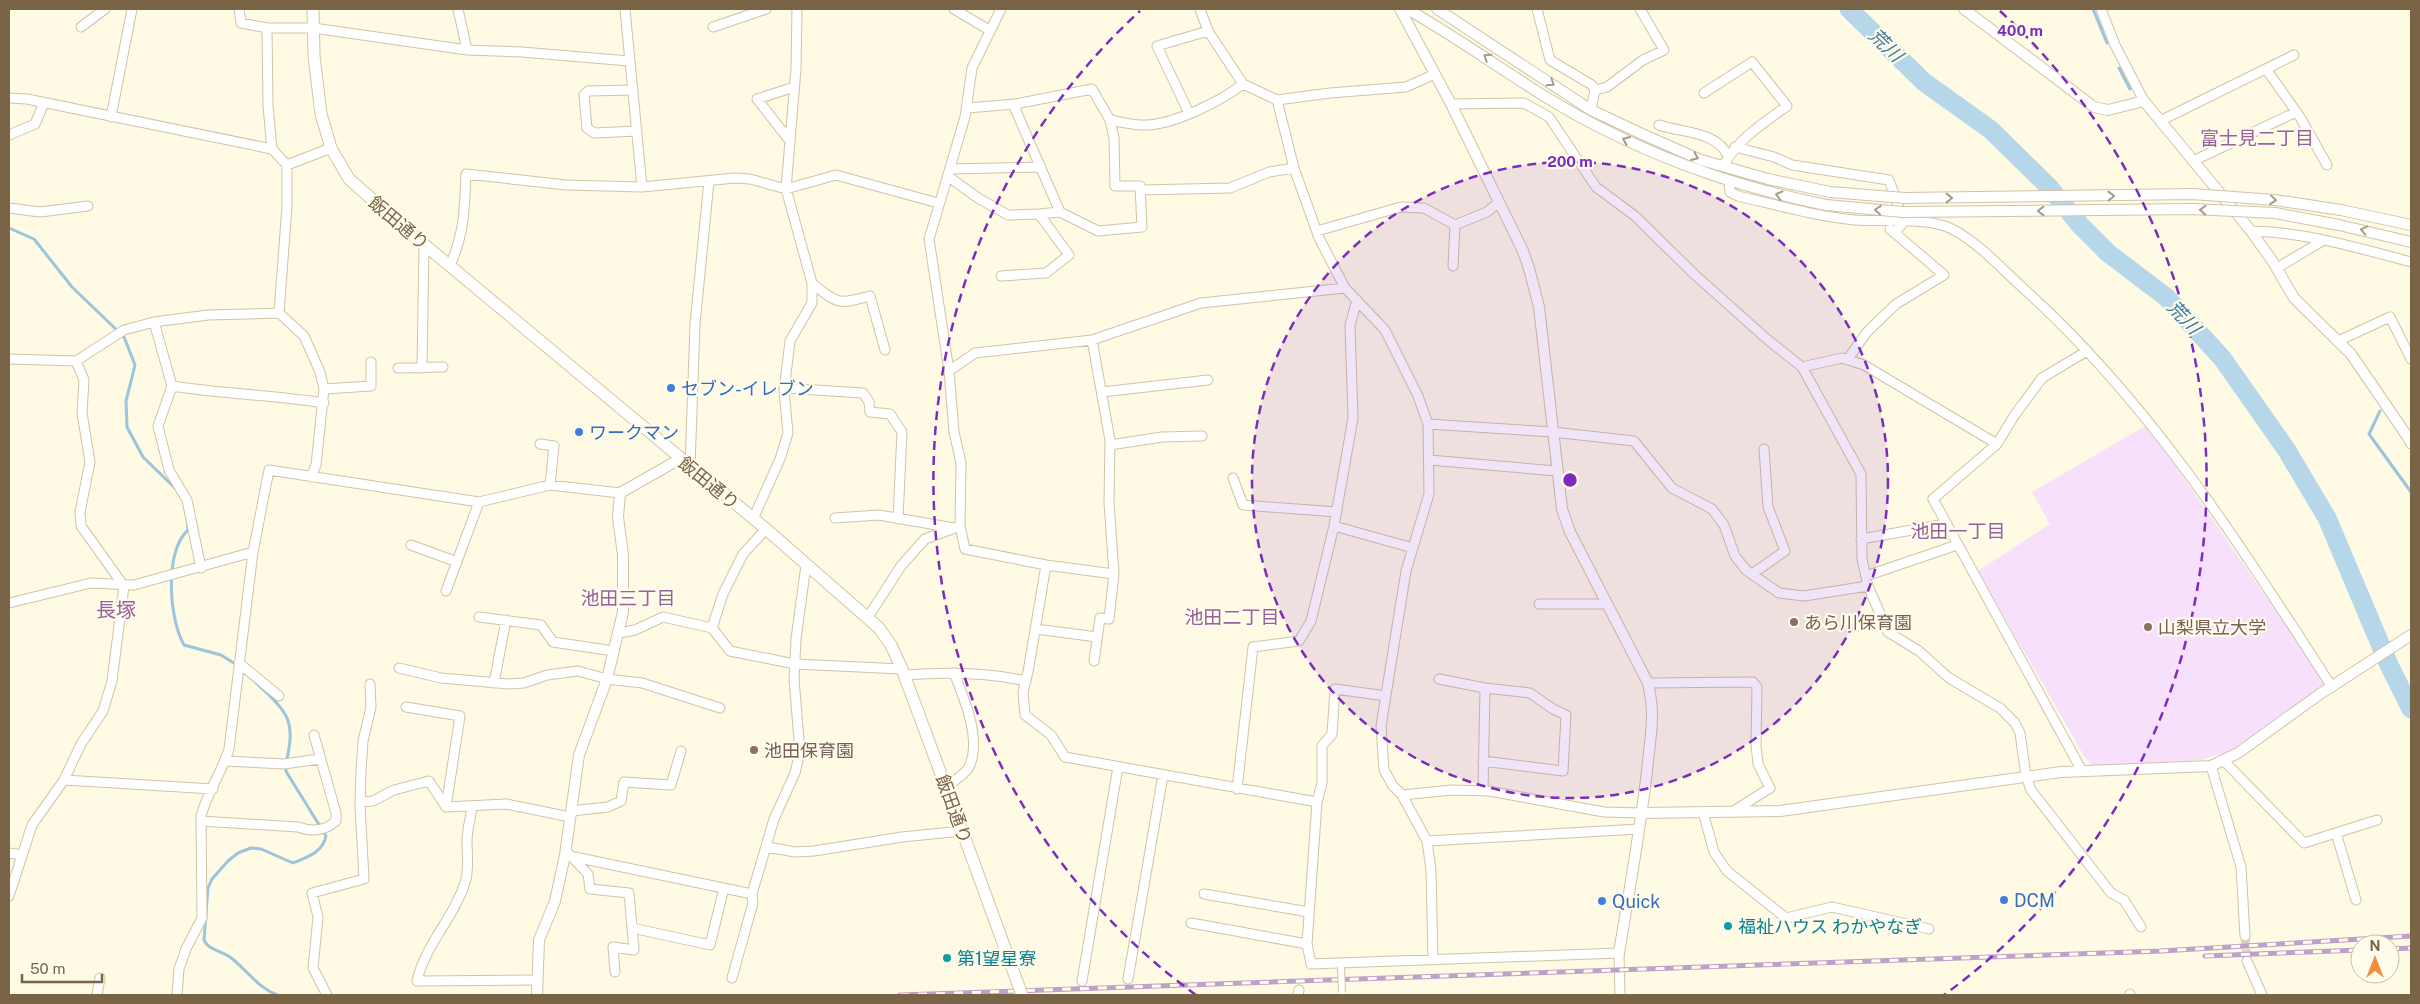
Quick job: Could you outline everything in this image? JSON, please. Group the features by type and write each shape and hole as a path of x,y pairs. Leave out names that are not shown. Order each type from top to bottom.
{"main road":[{"name":"飯田通り","path":"313,9 321,114 332,148 349,179 690,468 766,529 868,617 891,645 903,672 1022,995"}],"street":[{"path":"81,27 104,9"},
{"path":"111,116 132,9"},
{"path":"239,9 241,23 267,28 313,28 467,50 522,52 630,61"},
{"path":"458,9 467,50"},
{"path":"625,9 642,187"},
{"path":"713,27 766,9"},
{"path":"753,519 780,459 788,433 784,388 790,340 812,303 812,283 786,189 794,87 797,9"},
{"path":"954,9 989,30"},
{"path":"1001,9 989,30 972,68 966,108 950,173 938,203 929,239 949,370 954,432 961,463 957,527 964,549 1046,565 1114,574"},
{"path":"1200,9 1208,31 1243,84 1277,100 1330,93 1406,87 1435,74"},
{"path":"1400,9 1435,74 1523,251 1539,307 1562,509 1570,532 1648,683 1654,717 1642,813 1619,953 1620,991 1626,995"},
{"path":"1406,9 1449,32 1556,103 1600,128 1682,166 1729,182 1826,205 1903,212 2193,209 2275,213 2340,225 2411,242"},
{"path":"1437,9 1591,110 1701,160 1768,179 1830,192 1913,198 2192,194 2275,200 2341,210 2411,225"},
{"path":"1537,9 1550,60 1592,85 1595,90 1591,110"},
{"path":"1595,90 1607,86 1643,60 1664,50 1640,9"},
{"path":"1964,9 2094,107 2108,110 2144,101"},
{"path":"2101,9 2115,45 2144,101 2251,231 2277,268 2294,298 2351,354 2411,444"},
{"path":"267,28 268,106 272,149"},
{"path":"1189,113 1157,46 1208,31"},
{"path":"2160,121 2294,55"},
{"path":"1704,93 1752,62 1787,106 1742,138 1723,166"},
{"path":"2266,69 2296,112 2327,165"},
{"path":"1110,120 1147,125 1161,123 1189,113 1234,91 1243,84"},
{"path":"790,140 757,99 794,87"},
{"path":"950,173 978,198 1008,215 1060,212 1098,232 1142,227 1140,186 1115,186 1114,138 1110,120 1092,89 1013,104 966,108"},
{"path":"633,90 588,91 584,95 587,128 594,133 637,131"},
{"path":"9,98 44,103 272,149 287,165 287,206 279,313"},
{"path":"1277,100 1294,168 1317,231 1345,288 1385,330 1418,396 1428,424 1429,494 1413,548 1396,621 1381,726 1384,770 1393,786 1402,795 1427,841 1431,870 1433,960"},
{"path":"9,135 35,124 44,103"},
{"path":"1450,104 1524,103 1546,116 1596,188 1635,216 1694,274 1768,340 1802,367 1860,474 1862,559 1868,586 1888,632 1919,650 1949,678 2000,708 2015,723 2020,733 2026,776 2031,790 2046,812 2111,893 2124,900 2140,927"},
{"path":"1546,116 1556,103"},
{"path":"1013,104 1060,212"},
{"path":"2193,161 2296,112"},
{"path":"1659,125 1715,140 1724,147 1728,156"},
{"path":"1735,147 1774,157 1792,165 1889,180 1904,222"},
{"path":"287,165 332,148"},
{"path":"950,173 1041,167"},
{"path":"1140,190 1230,188 1269,172 1294,168"},
{"path":"450,266 460,242 464,222 466,174 566,185 642,187 735,178 750,179 786,189 836,175 938,203"},
{"path":"690,468 695,324 709,181"},
{"path":"1729,182 1730,192 1738,196 1810,213 1880,221 1934,223 1952,229 1971,241 2056,318 2118,385 2177,456 2241,547 2332,686"},
{"path":"1317,231 1401,207 1424,208 1455,224 1486,212 1498,203"},
{"path":"9,208 40,212 88,206"},
{"path":"1000,276 1046,273 1069,255 1040,214"},
{"path":"1847,360 1867,332 1896,304 1944,275 1880,221"},
{"path":"1894,233 1904,222"},
{"path":"1453,266 1455,224"},
{"path":"2251,231 2270,231 2324,240 2411,262"},
{"path":"2277,268 2324,240"},
{"path":"422,368 424,244"},
{"path":"812,283 834,300 844,303 870,296 885,350"},
{"path":"949,370 976,353 1092,340 1201,303 1345,288"},
{"path":"1237,789 1253,647 1299,641 1311,621 1337,512 1353,418 1350,325 1358,300"},
{"path":"9,359 76,361 124,330 154,322 208,315 279,313 304,336 320,372 324,389 316,465 311,477"},
{"path":"2338,341 2390,317 2411,359"},
{"path":"154,322 172,386 158,426 169,470 187,500 200,568"},
{"path":"1092,340 1110,445 1109,502 1114,574 1109,619 1100,618 1094,661"},
{"path":"2082,771 1932,499 1997,444 2014,416 2042,378 2087,351"},
{"path":"1802,367 1842,358 1864,365 1997,444"},
{"path":"9,896 32,825 64,780 81,744 102,711 110,689 119,636 124,586 81,526 80,512 90,462 82,412 84,380 76,361"},
{"path":"324,389 371,386 371,362"},
{"path":"398,368 443,367"},
{"path":"1102,392 1208,380"},
{"path":"172,386 214,393 324,403"},
{"path":"784,388 862,393 869,402 870,412 890,414 902,432 898,519"},
{"path":"1428,424 1553,432 1634,441 1672,488 1712,509 1724,525 1735,556 1752,574 1779,593 1804,596 1868,586"},
{"path":"1110,445 1162,437 1202,436"},
{"path":"540,444 554,446 550,486"},
{"path":"1752,574 1785,551 1768,507 1764,449"},
{"path":"177,995 179,969 186,949 202,918 201,821 204,802 213,789 230,749 253,552 269,470 479,502 550,486 620,492 680,459"},
{"path":"1429,460 1557,471"},
{"path":"1233,478 1243,505 1337,512"},
{"path":"537,995 539,940 555,901 567,855 570,814 579,754 607,679 623,612 623,564 618,517 620,492"},
{"path":"446,591 479,502"},
{"path":"835,518 879,516 957,527"},
{"path":"1861,539 1946,524"},
{"path":"1334,526 1413,548"},
{"path":"868,617 901,566 925,539 957,527"},
{"path":"712,628 722,594 743,554 766,529"},
{"path":"411,545 457,562"},
{"path":"1866,576 1958,545"},
{"path":"9,603 91,584 124,586 200,568 253,552"},
{"path":"732,978 753,903 752,894 774,819 795,773 800,752 795,664 796,639 806,565"},
{"path":"1046,565 1036,629 1023,692 1025,715 1051,735 1065,757 1317,802"},
{"path":"1539,604 1607,604"},
{"path":"479,617 541,625 553,642 614,651"},
{"path":"619,632 635,630 663,617 712,628 730,651 795,664 903,672 954,673 1026,681"},
{"path":"494,683 506,620"},
{"path":"1036,629 1097,637"},
{"path":"1402,795 1452,790 1483,791 1604,812 1780,811 2026,776 2082,771 2210,766 2225,762 2332,686 2411,635"},
{"path":"239,663 279,696"},
{"path":"399,668 441,678 494,683 524,683 547,675 578,671 593,673 607,679 642,683 720,708"},
{"path":"946,787 969,768 972,756 973,739 970,718 954,673"},
{"path":"1439,679 1485,688 1530,693 1553,709 1566,715 1563,771 1483,760"},
{"path":"1648,683 1754,682 1757,687 1756,745 1758,764 1770,788 1732,812"},
{"path":"327,995 313,968 318,917 312,892 364,879 360,802 363,740 372,707 370,684"},
{"path":"1483,791 1485,688"},
{"path":"1386,696 1335,689 1332,734 1322,746 1322,783 1317,802 1307,944 1311,964 1619,953"},
{"path":"406,707 460,716 446,807"},
{"path":"201,821 324,830 336,821 314,735"},
{"path":"446,807 506,804 570,814 608,807 620,801 624,782 671,785 681,751"},
{"path":"225,761 284,764 320,759"},
{"path":"2225,762 2304,843 2377,820"},
{"path":"2210,766 2241,867 2244,936"},
{"path":"1082,981 1118,767"},
{"path":"1128,979 1163,775"},
{"path":"64,780 213,789"},
{"path":"360,802 373,801 394,790 429,781 446,807"},
{"path":"472,806 467,840 468,864 466,880 452,912 420,966 417,981 537,980"},
{"path":"1703,812 1714,852 1726,871 1786,918 1832,907 1929,929"},
{"path":"1427,841 1639,829"},
{"path":"767,847 795,852 814,851 902,837 962,831"},
{"path":"2336,833 2356,900"},
{"path":"9,853 22,855"},
{"path":"567,855 752,894"},
{"path":"567,855 588,874 590,889 629,893 634,950 613,948 615,972"},
{"path":"632,928 710,945 724,888"},
{"path":"1204,894 1309,912"},
{"path":"1191,923 1307,944"},
{"path":"2246,961 2262,995"},
{"path":"1341,968 1342,992"},
{"path":"97,995 100,978"}],"shaded area":[{"name":"山梨県立大学","path":"2147,425 2326,683 2233,750 2201,760 2092,766 2084,756 1978,571 2050,524 2032,492"}],"waterway":[{"name":"荒川","path":"1849,9 1924,82 1991,130 2049,187 2080,225 2108,253 2166,297 2222,358 2286,449 2327,518 2389,665 2411,709"},
{"path":"2093,9 2107,43"},
{"path":"2119,68 2130,89"},
{"path":"9,228 34,239 72,287 124,337 135,365 126,401 127,427 143,457 176,489"},
{"path":"2380,411 2369,434 2411,492"},
{"path":"187,518 188,530 180,540 172,569 172,603 179,633 184,645 221,655 237,665"},
{"path":"256,683 277,703 288,720 290,739 285,768 326,836 318,850 293,863 261,849 251,848 238,853 228,861 212,879 208,888 204,940 212,948 230,957 264,988 277,995"}],"tunnel":[{"path":"2245,936 2247,961"}],"railway":[{"path":"900,995 2161,951 2411,936"},
{"path":"2400,949 2411,948"},
{"path":"2205,956 2350,950"}],"place":[{"name":"セブン-イレブン","path":"671,388"},
{"name":"ワークマン","path":"579,432"},
{"name":"あら川保育園","path":"1794,622"},
{"name":"山梨県立大学","path":"2148,627"},
{"name":"池田保育園","path":"754,750"},
{"name":"DCM","path":"2004,900"},
{"name":"Quick","path":"1602,901"},
{"name":"福祉ハウス わかやなぎ","path":"1728,926"},
{"name":"第1望星寮","path":"947,958"}],"district":[{"name":"富士見二丁目","path":"2257,138"},
{"name":"池田一丁目","path":"1958,531"},
{"name":"池田三丁目","path":"628,598"},
{"name":"長塚","path":"116,610"},
{"name":"池田二丁目","path":"1232,617"}]}
